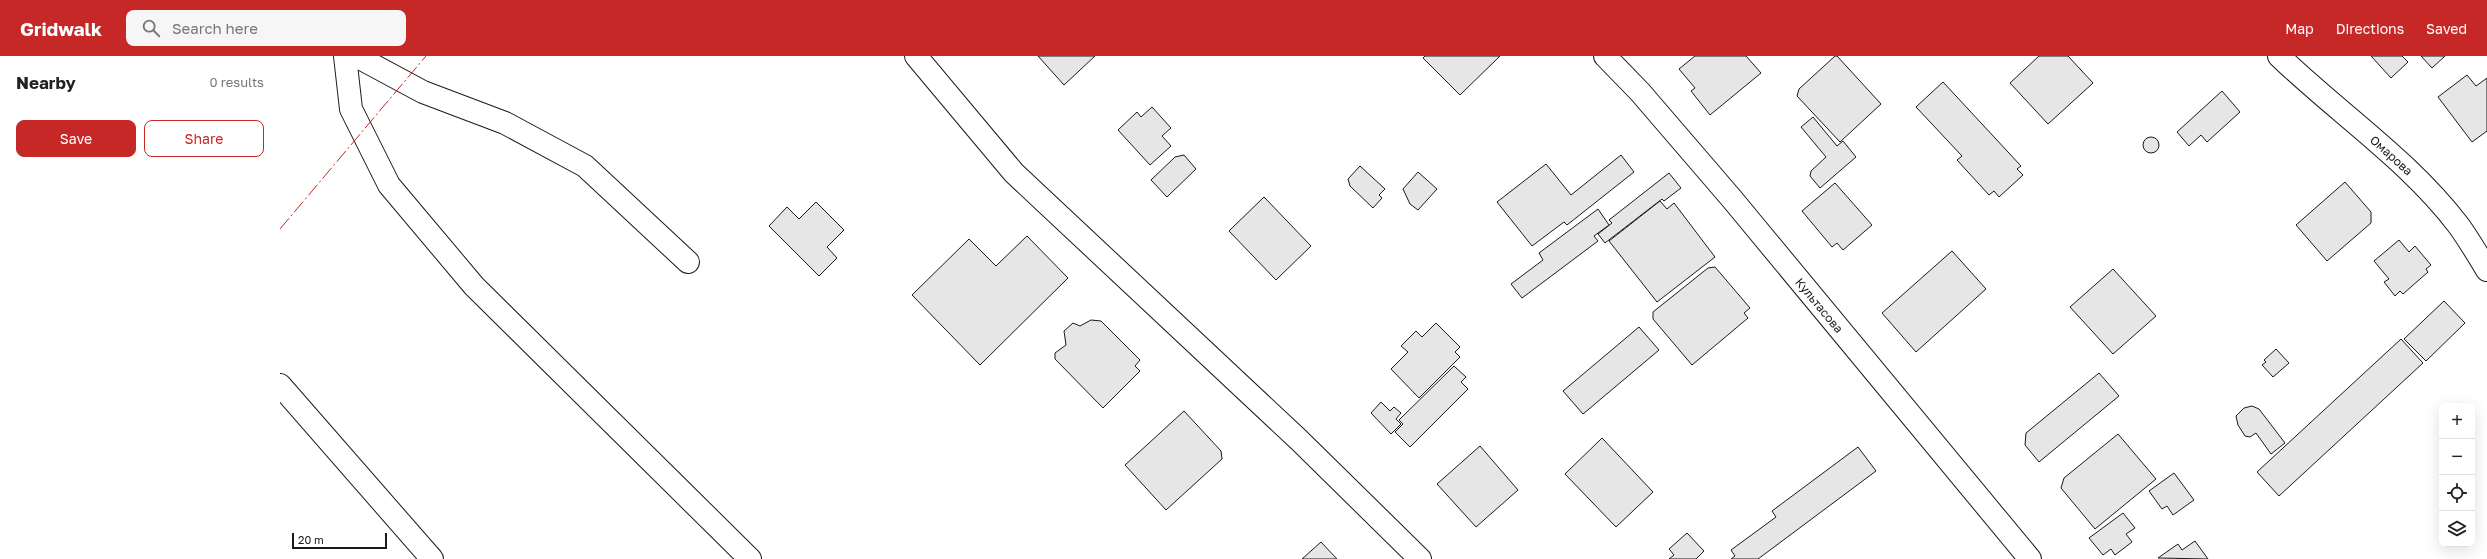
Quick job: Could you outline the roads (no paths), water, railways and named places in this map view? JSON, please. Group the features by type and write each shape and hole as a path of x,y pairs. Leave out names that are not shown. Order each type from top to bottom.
{"street":[{"path":"345,56 351,109 388,185 474,286 750,559"},
{"path":"356,56 423,92 505,123 585,166 688,262"},
{"path":"916,56 1014,173 1300,440 1420,559"},
{"name":"Культасова","path":"1605,56 1640,92 1732,199 2023,556"},
{"name":"Омарова","path":"2279,56 2376,141 2424,188 2458,226 2487,270"},
{"path":"280,385 432,559"}]}
